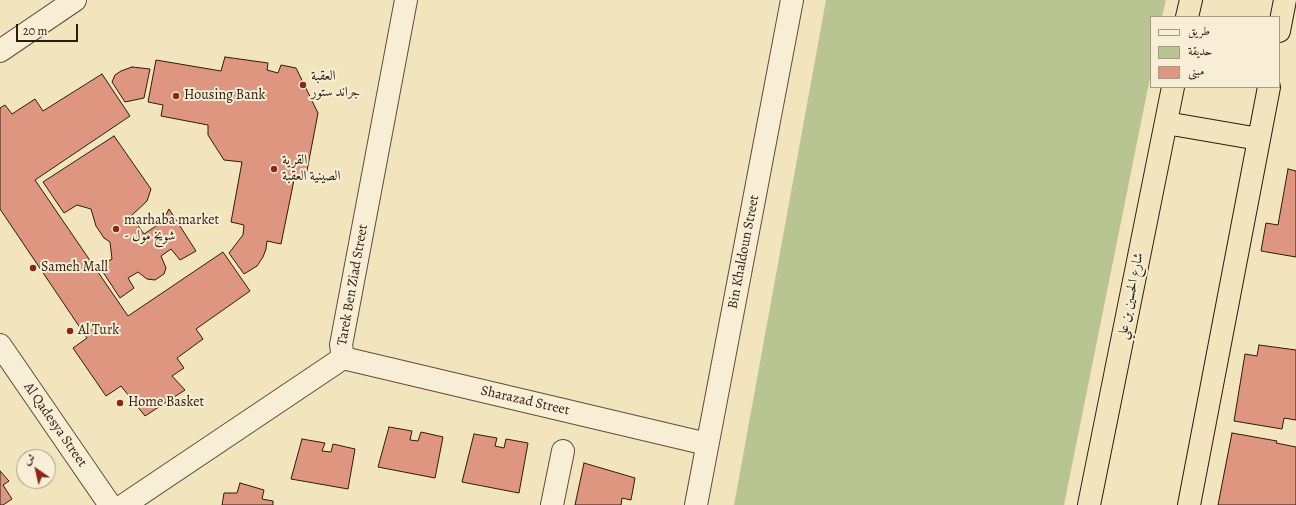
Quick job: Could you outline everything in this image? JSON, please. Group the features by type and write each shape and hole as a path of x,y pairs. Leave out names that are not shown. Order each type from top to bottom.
{"highway":[{"path":"1187,16 1191,0"},
{"path":"1280,26 1285,0"},
{"name":"شارع الحسين بن علي","path":"1089,505 1173,88"},
{"path":"1188,505 1269,88"},
{"path":"1166,123 1259,139"}],"street":[{"path":"0,51 74,0"},
{"name":"Tarek Ben Ziad Street","path":"124,505 343,358 341,345 406,0"},
{"name":"Bin Khaldoun Street","path":"696,505 792,0"},
{"name":"Al Qadesya Street","path":"0,345 110,505"},
{"name":"Sharazad Street","path":"343,358 707,444"},
{"path":"552,505 563,451"}],"green space":[{"path":"826,0 1166,0 1162,16 1150,16 1150,78 1064,505 734,505"}],"building":[{"name":"القرية الصينية العقبة","path":"225,57 268,63 267,70 278,73 281,65 296,68 318,113 306,176 295,175 281,244 267,241 263,257 257,266 244,274 229,253 243,235 244,225 231,222 242,162 224,160 208,135 208,125 161,116 163,105 148,102 156,60 221,71"},
{"path":"132,67 150,69 144,98 125,102 112,82 115,75"},
{"path":"102,74 130,116 35,180 128,316 223,252 250,291 196,329 203,339 177,358 184,368 172,376 185,390 145,416 121,386 106,396 73,348 87,338 0,209 0,108 5,105 12,114 35,99 43,111"},
{"path":"114,136 151,189 147,201 131,216 144,234 162,222 169,209 196,251 180,260 171,249 161,256 166,268 164,274 155,280 147,279 138,272 128,278 134,288 120,298 99,266 112,259 110,242 104,238 96,226 91,209 77,205 64,213 43,182"},
{"path":"1288,169 1296,171 1296,257 1261,251 1266,223 1278,225"},
{"path":"1259,345 1296,350 1296,420 1284,418 1282,429 1234,421 1245,354 1257,356"},
{"path":"389,427 412,431 410,440 418,441 421,432 443,437 435,478 378,467"},
{"path":"1232,433 1277,441 1276,443 1296,447 1296,505 1218,505"},
{"path":"474,434 497,438 495,446 504,448 506,439 528,443 519,493 462,482"},
{"path":"302,439 325,443 322,451 331,452 333,444 355,449 348,489 291,479"},
{"path":"584,463 635,478 631,500 622,498 621,505 575,505"},
{"path":"0,471 9,481 3,485 12,499 3,505 0,505"},
{"path":"240,483 264,490 262,499 273,501 273,505 222,505 224,493 237,493"}],"place":[{"name":"العقبة جراند ستور","path":"303,85"},
{"name":"Housing Bank","path":"176,96"},
{"name":"القرية الصينية العقبة","path":"274,169"},
{"name":"marhaba market - شويخ مول","path":"116,229"},
{"name":"Sameh Mall","path":"33,268"},
{"name":"Al Turk","path":"70,331"},
{"name":"Home Basket","path":"120,403"}]}
